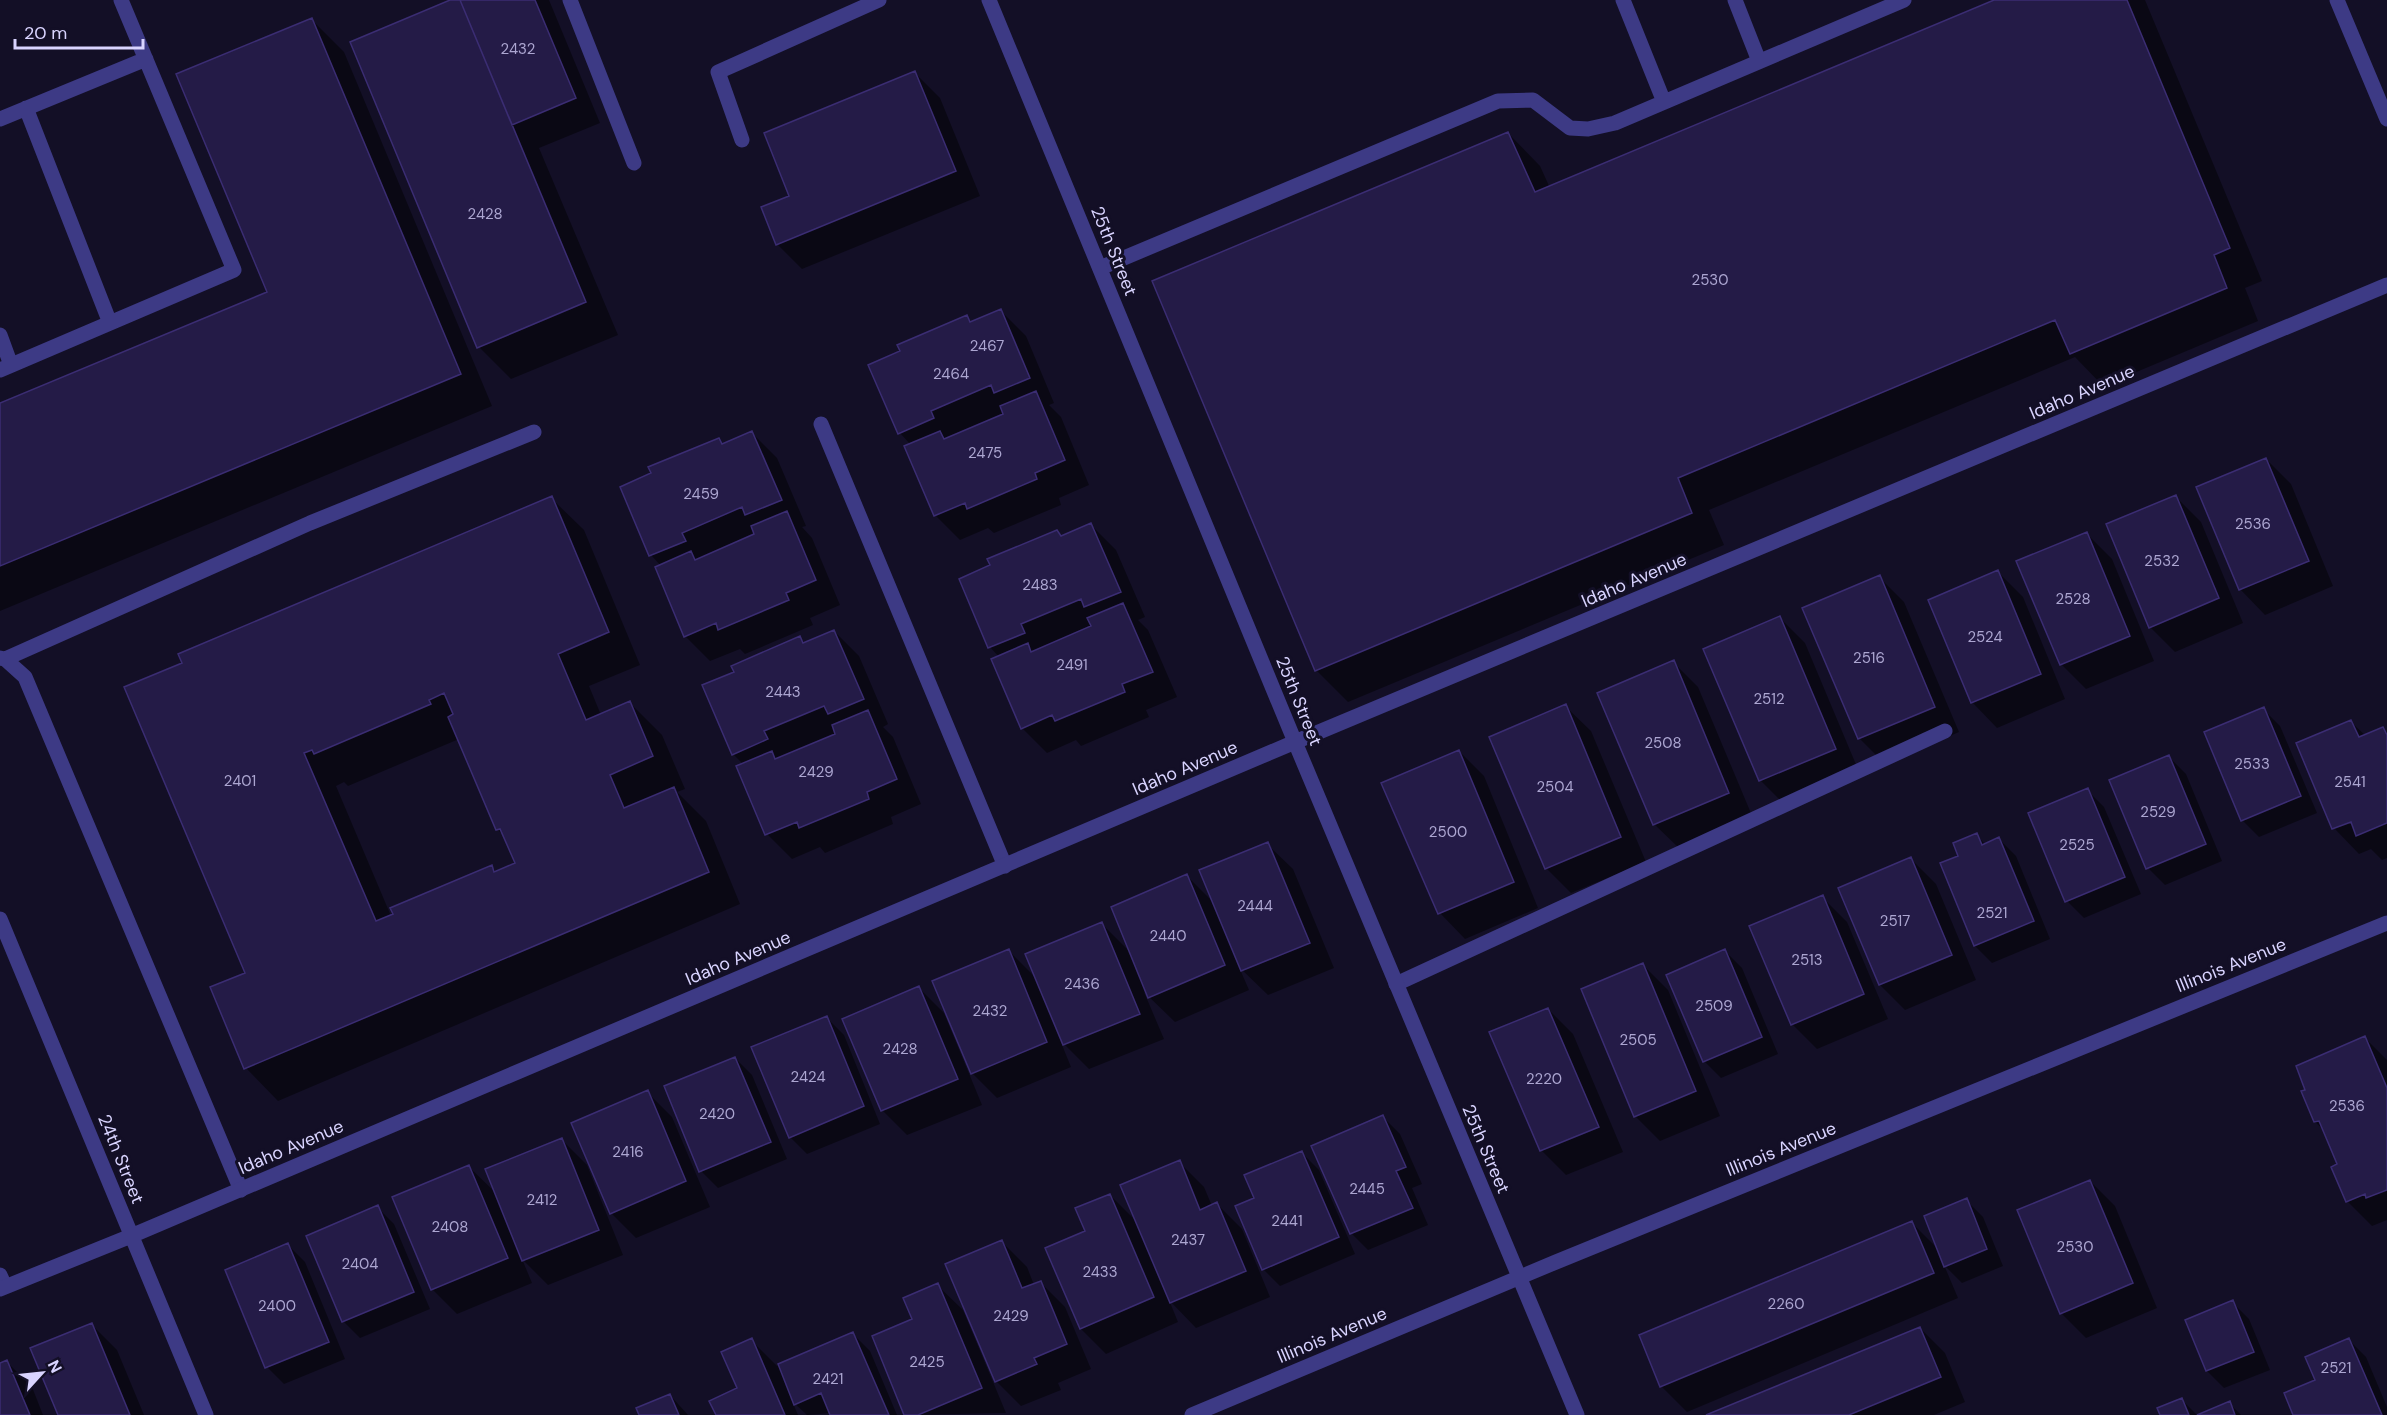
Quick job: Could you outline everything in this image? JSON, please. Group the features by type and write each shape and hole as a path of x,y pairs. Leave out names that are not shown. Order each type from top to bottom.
{"street":[{"path":"0,335 6,368 234,270 122,0"},
{"path":"570,0 634,163"},
{"path":"742,140 718,72 879,0"},
{"name":"25th Street","path":"989,0 1295,742 1577,1415"},
{"path":"1623,0 1664,102"},
{"path":"1735,0 1759,61"},
{"path":"1100,268 1498,101 1533,100 1570,128 1588,129 1615,123 1904,0"},
{"path":"2337,0 2387,119"},
{"path":"0,119 146,59"},
{"path":"26,108 110,323"},
{"name":"Idaho Avenue","path":"2,1283 131,1236 241,1190 1295,742 2387,285"},
{"path":"821,424 1005,866"},
{"path":"241,1190 24,677 3,658 310,523 534,432"},
{"path":"1396,984 1945,731"},
{"name":"24th Street","path":"0,919 206,1415"},
{"name":"Illinois Avenue","path":"1191,1415 2387,922"}],"building":[{"path":"450,0 460,0 586,302 477,348 350,42"},
{"path":"460,0 535,0 576,98 512,125"},
{"path":"1994,0 2127,0 2230,248 2214,255 2227,288 2070,354 2055,320 1678,478 1692,513 1315,671 1152,281 1508,132 1535,192"},
{"path":"312,18 461,374 0,566 0,403 267,292 176,74"},
{"path":"915,71 956,171 776,245 761,207 789,196 764,133"},
{"path":"1001,309 1030,378 994,393 991,385 931,411 934,418 898,434 868,365 900,351 897,345 967,315 970,322"},
{"path":"1036,391 1065,460 1035,473 1037,479 967,509 965,503 934,516 904,446 940,431 944,439 1003,414 1000,406"},
{"path":"752,431 782,500 745,515 742,507 682,533 686,541 649,556 620,487 651,473 648,467 719,438 722,444"},
{"path":"2266,458 2309,561 2239,590 2196,487"},
{"path":"2176,495 2219,598 2149,628 2106,524"},
{"path":"552,496 609,632 558,654 586,720 630,701 653,756 610,775 624,808 674,787 709,872 244,1069 210,987 245,973 124,687 182,663 178,654","holes":["444,693 453,714 448,717 496,830 500,829 515,863 494,872 492,865 390,908 393,914 376,921 304,753 312,750 314,754 431,704 429,700"]},
{"path":"787,511 816,580 786,593 789,600 718,630 716,623 684,637 655,567 691,551 695,560 754,534 751,526"},
{"path":"1091,523 1121,592 1084,607 1081,599 1021,624 1025,633 988,648 959,579 990,565 987,559 1057,530 1061,536"},
{"path":"2087,532 2130,636 2060,665 2016,561"},
{"path":"1998,570 2041,674 1971,703 1928,600"},
{"path":"1880,575 1935,707 1858,739 1802,608"},
{"path":"1123,603 1153,672 1122,684 1125,692 1055,721 1052,715 1021,729 991,659 1028,643 1031,652 1091,626 1087,618"},
{"path":"1780,616 1836,749 1759,781 1703,649"},
{"path":"834,630 864,699 828,714 824,706 764,731 768,739 732,755 702,685 734,672 731,666 800,636 803,643"},
{"path":"1674,660 1729,793 1653,825 1597,693"},
{"path":"1566,704 1621,837 1545,869 1489,737"},
{"path":"2264,707 2301,796 2241,821 2204,732"},
{"path":"868,710 897,779 867,792 869,799 799,828 797,822 765,835 736,766 772,751 775,759 835,734 832,725"},
{"path":"2351,720 2359,737 2383,727 2387,735 2387,823 2356,836 2351,822 2332,829 2296,743"},
{"path":"1459,750 1514,882 1438,914 1381,783"},
{"path":"2169,755 2206,844 2146,869 2109,780"},
{"path":"2088,788 2125,877 2065,902 2028,813"},
{"path":"1977,833 1982,845 1999,837 2034,921 1974,946 1940,863 1958,856 1953,843"},
{"path":"1268,842 1310,943 1241,971 1199,870"},
{"path":"1911,857 1952,955 1879,985 1838,888"},
{"path":"1187,874 1225,965 1148,998 1111,907"},
{"path":"1823,895 1864,994 1791,1025 1749,926"},
{"path":"1102,922 1140,1014 1063,1045 1025,954"},
{"path":"1009,949 1047,1042 971,1074 932,981"},
{"path":"1725,949 1762,1037 1703,1062 1666,975"},
{"path":"1643,963 1696,1091 1634,1117 1581,989"},
{"path":"919,986 958,1079 881,1111 842,1019"},
{"path":"1548,1008 1599,1127 1540,1151 1489,1032"},
{"path":"827,1016 864,1106 789,1138 751,1047"},
{"path":"2365,1036 2387,1088 2387,1190 2366,1198 2365,1194 2346,1202 2331,1167 2337,1164 2319,1121 2314,1122 2301,1091 2305,1090 2296,1066"},
{"path":"735,1057 771,1142 699,1172 664,1086"},
{"path":"648,1090 686,1181 610,1214 571,1123"},
{"path":"1383,1115 1406,1167 1396,1171 1413,1208 1350,1234 1311,1146"},
{"path":"562,1138 599,1230 522,1261 485,1169"},
{"path":"1302,1151 1339,1237 1262,1270 1235,1206 1254,1198 1244,1175"},
{"path":"1180,1160 1200,1210 1217,1202 1246,1271 1170,1303 1120,1185"},
{"path":"469,1165 508,1258 431,1290 392,1197"},
{"path":"2090,1180 2133,1283 2060,1314 2017,1210"},
{"path":"1110,1194 1154,1297 1080,1329 1045,1248 1085,1231 1075,1208"},
{"path":"1967,1198 1987,1249 1944,1267 1924,1216"},
{"path":"378,1205 414,1292 342,1322 306,1236"},
{"path":"1912,1221 1934,1273 1660,1387 1639,1335"},
{"path":"1002,1240 1022,1288 1041,1281 1067,1344 1034,1358 1037,1364 995,1382 945,1264"},
{"path":"288,1243 329,1342 265,1368 225,1270"},
{"path":"938,1283 982,1388 918,1415 904,1415 872,1336 912,1319 903,1298"},
{"path":"2233,1300 2254,1352 2206,1371 2185,1320"},
{"path":"92,1323 130,1415 58,1415 30,1348"},
{"path":"1920,1327 1941,1377 1849,1415 1706,1415"},
{"path":"853,1332 889,1415 830,1415 821,1393 794,1405 778,1364"},
{"path":"752,1338 785,1415 716,1415 709,1401 737,1388 721,1352"},
{"path":"2349,1338 2382,1415 2293,1415 2284,1393 2315,1380 2305,1357"},
{"path":"7,1360 30,1415 0,1415 0,1363"},
{"path":"670,1394 679,1415 639,1415 636,1408"},
{"path":"2182,1398 2189,1415 2160,1415 2157,1408"},
{"path":"2230,1401 2235,1415 2197,1415"}]}
